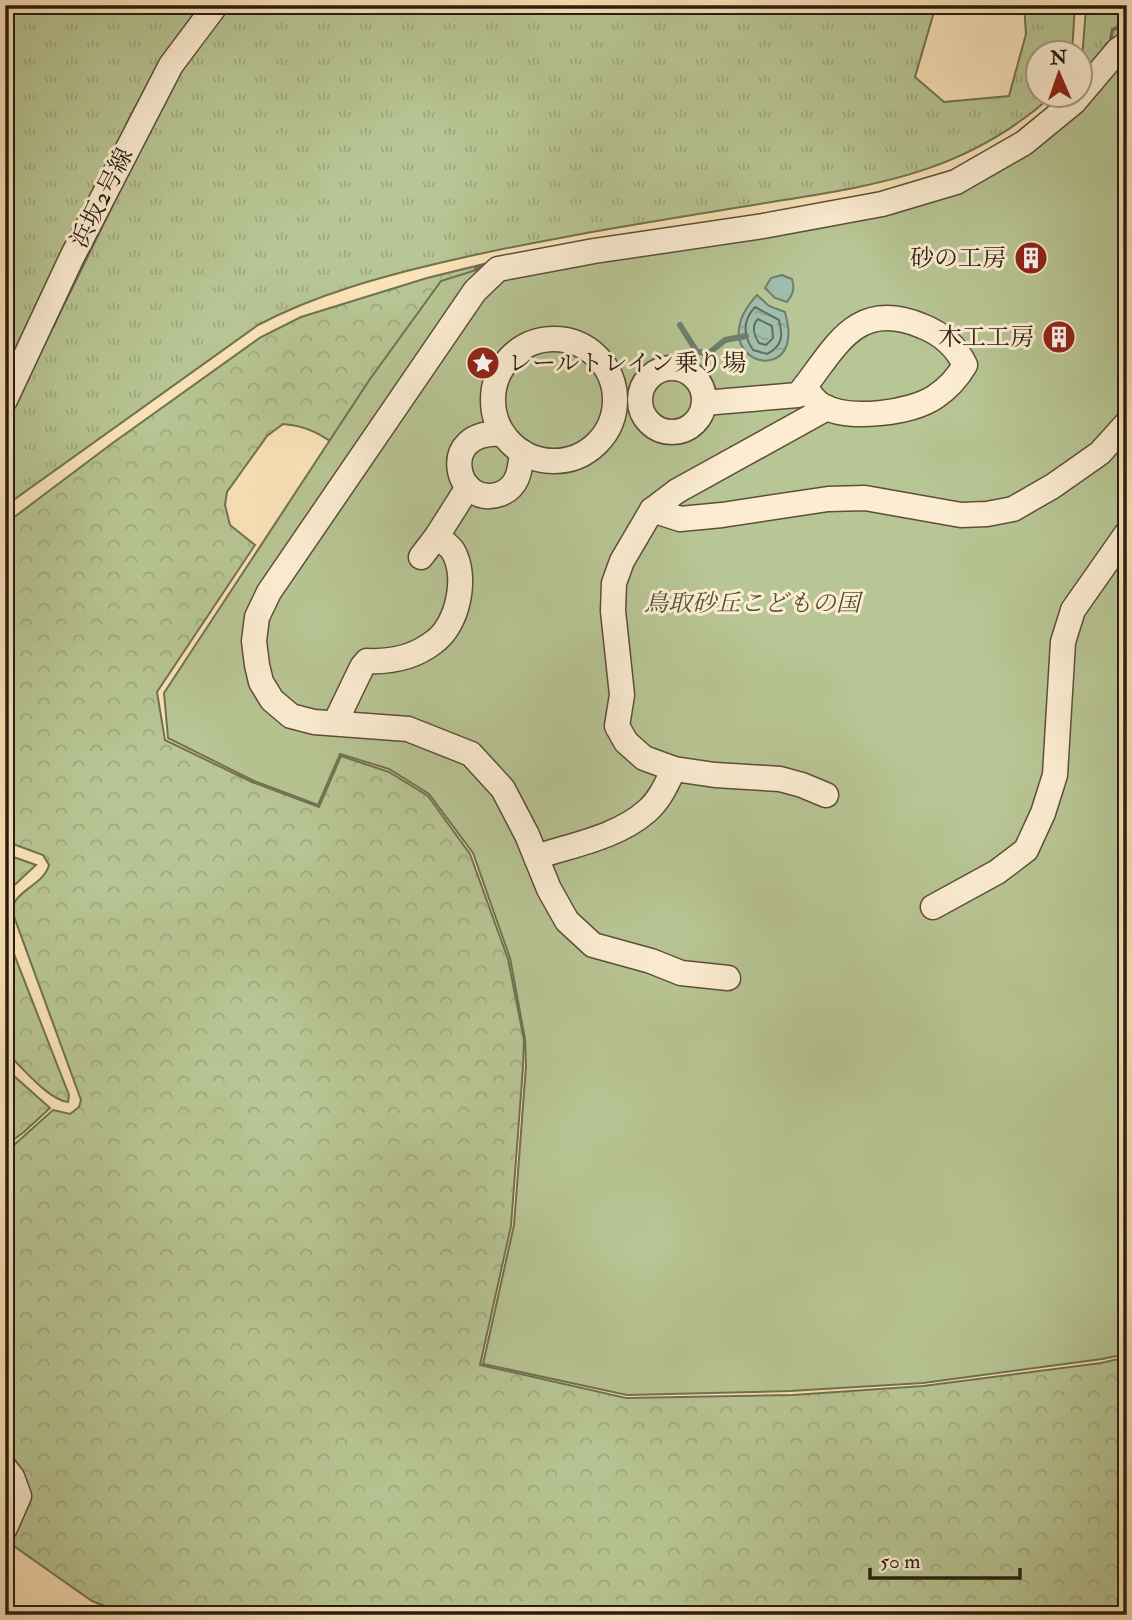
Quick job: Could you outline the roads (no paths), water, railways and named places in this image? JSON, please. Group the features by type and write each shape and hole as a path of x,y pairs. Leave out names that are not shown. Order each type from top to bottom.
{"street":[{"name":"浜坂2号線","path":"5,400 72,257 151,102 171,65 216,5"},
{"path":"728,978 681,972 593,945 567,921 549,889 503,789 471,754 408,729 314,722 291,716 272,700 261,682 254,641 257,617 269,592 475,291 498,269 869,206 956,182 1024,144 1074,102 1118,50 1127,44"},
{"path":"704,403 797,395 838,340 870,318 904,318 937,332 960,354 965,365 958,376 934,397 897,411 850,414 827,408 822,406 805,386"},
{"path":"704,403 699,383 692,376 673,369 653,375 645,382 641,392 627,403 613,418 596,445 568,460 552,461 536,459 522,452 503,434 493,409 495,382 509,359 519,350 544,340 571,341 594,355 611,376 627,403 642,413 657,429 667,432 687,428 701,413 704,403"},
{"path":"826,795 780,779 715,775 674,769 644,758 626,742 617,726 622,695 612,611 614,583 622,561 652,510 677,491 827,408"},
{"path":"652,510 680,519 828,499 865,498 961,515 987,514 1013,509 1116,451 1127,423"},
{"path":"503,434 484,433 476,436 463,448 458,464 463,481 468,487 487,496 507,491 520,474 522,452"},
{"path":"421,556 468,487"},
{"path":"933,907 998,872 1026,850 1043,813 1055,775 1063,642 1073,610 1127,533"},
{"path":"335,723 367,661 386,662 412,654 436,642 450,624 458,599 460,569 453,550 437,536"},
{"path":"536,857 632,822 649,809 674,769"},
{"path":"5,1468 12,1477 19,1496 5,1528"}],"water":[{"path":"782,275 792,279 793,283 793,291 787,302 775,298 765,288 771,278"},
{"path":"757,295 769,306 785,312 788,339 783,352 773,359 762,360 750,356 742,346 739,333 743,315"}],"waterway":[{"path":"680,325 697,352 709,353 725,340 746,336"}],"place":[{"name":"砂の工房","path":"1031,258"},
{"name":"木工工房","path":"1059,337"},
{"name":"レールトレイン乗り場","path":"483,363"}],"park label":[{"name":"鳥取砂丘こどもの国","path":"752,603"}]}
